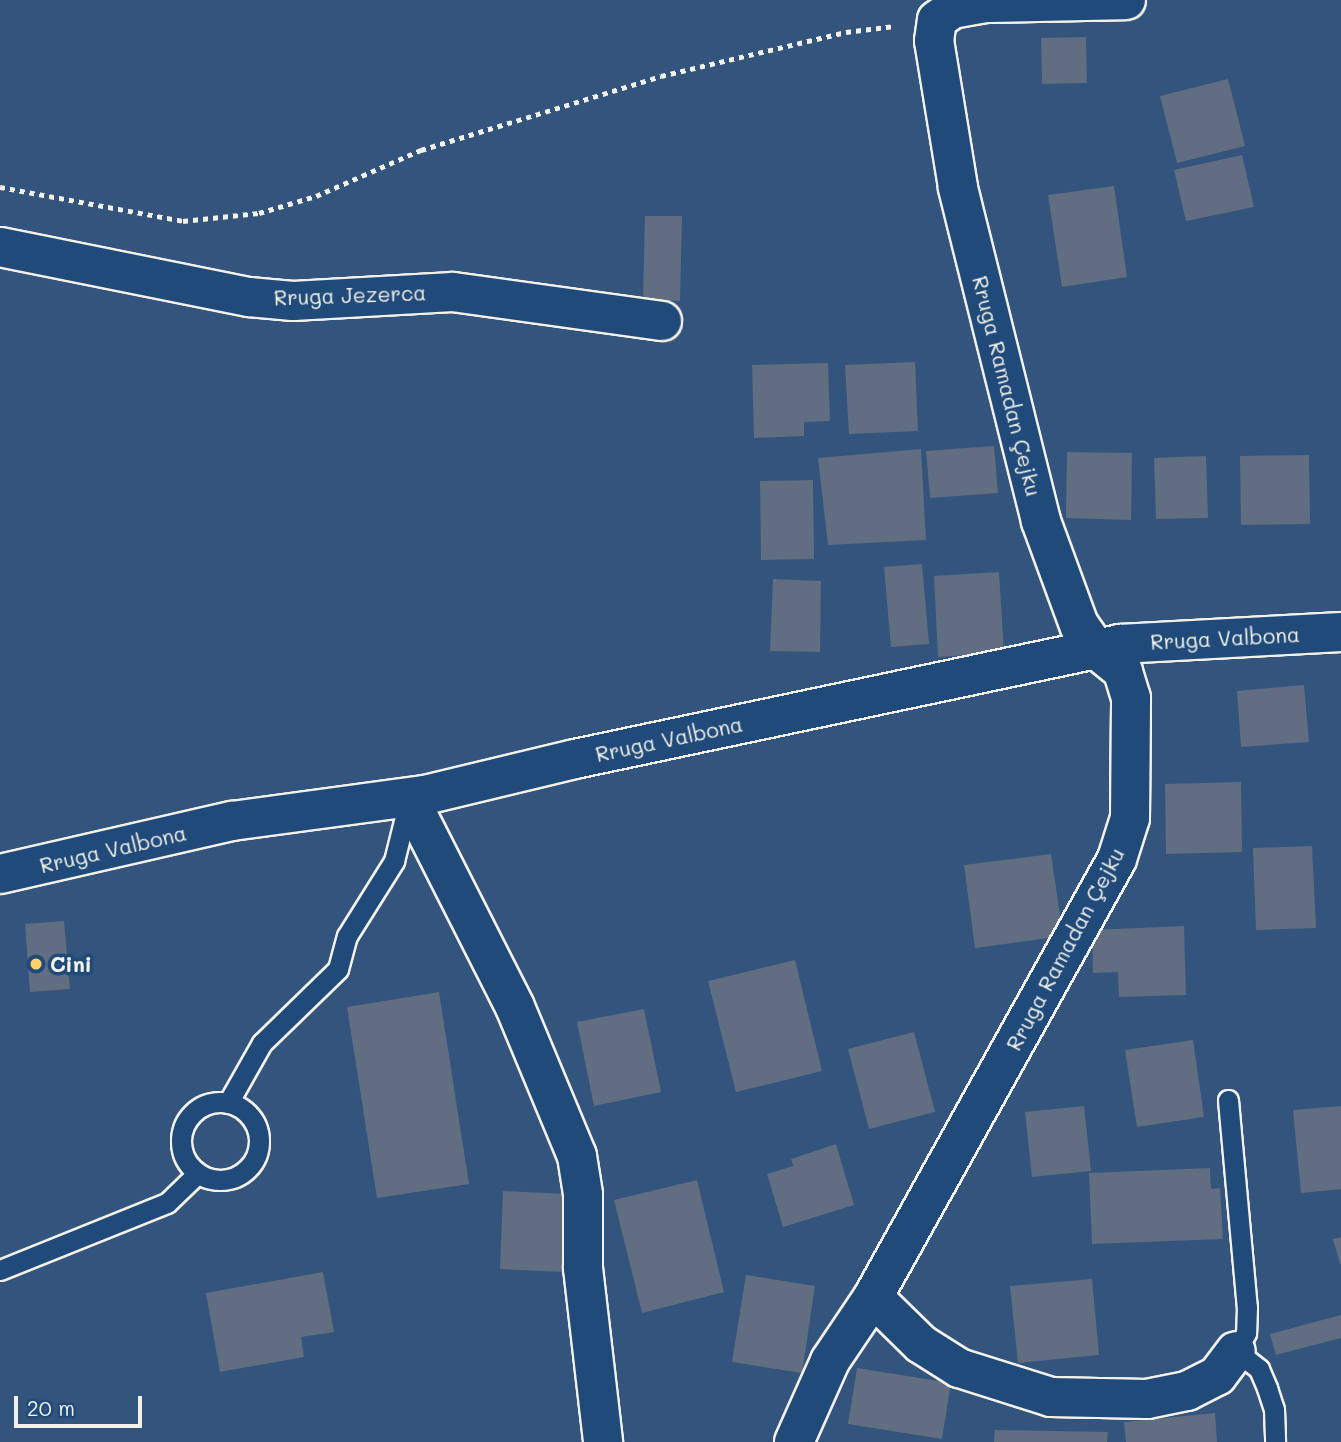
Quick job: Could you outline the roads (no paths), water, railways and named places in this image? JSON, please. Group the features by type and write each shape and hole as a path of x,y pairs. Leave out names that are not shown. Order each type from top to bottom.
{"street":[{"name":"Rruga Ramadan Çejku","path":"794,1442 830,1361 873,1297 1117,859 1129,818 1131,698 1123,671 1096,649 1079,625 1041,521 958,187 934,41 937,20 952,9 985,3 1126,0"},
{"name":"Rruga Jezerca","path":"0,247 249,297 293,301 453,292 662,321"},
{"name":"Rruga Valbona","path":"0,874 232,821 409,798 1096,649 1187,638 1341,632"},
{"path":"409,798 515,1007 577,1156 583,1268 603,1442"},
{"path":"873,1297 921,1344 959,1368 1051,1397 1147,1399 1187,1391 1217,1376 1236,1351"}],"lane":[{"path":"228,1103 262,1043 338,969 347,936 394,861 409,798"},
{"path":"1228,1100 1247,1307 1246,1332 1236,1351 1259,1369 1274,1409 1275,1442"},
{"path":"228,1103 240,1107 256,1126 259,1138 253,1162 244,1171 222,1180 198,1173 182,1152 184,1125 202,1106 228,1103"},
{"path":"0,1270 167,1203 198,1173"}],"place":[{"name":"Cini","path":"36,964"}]}
